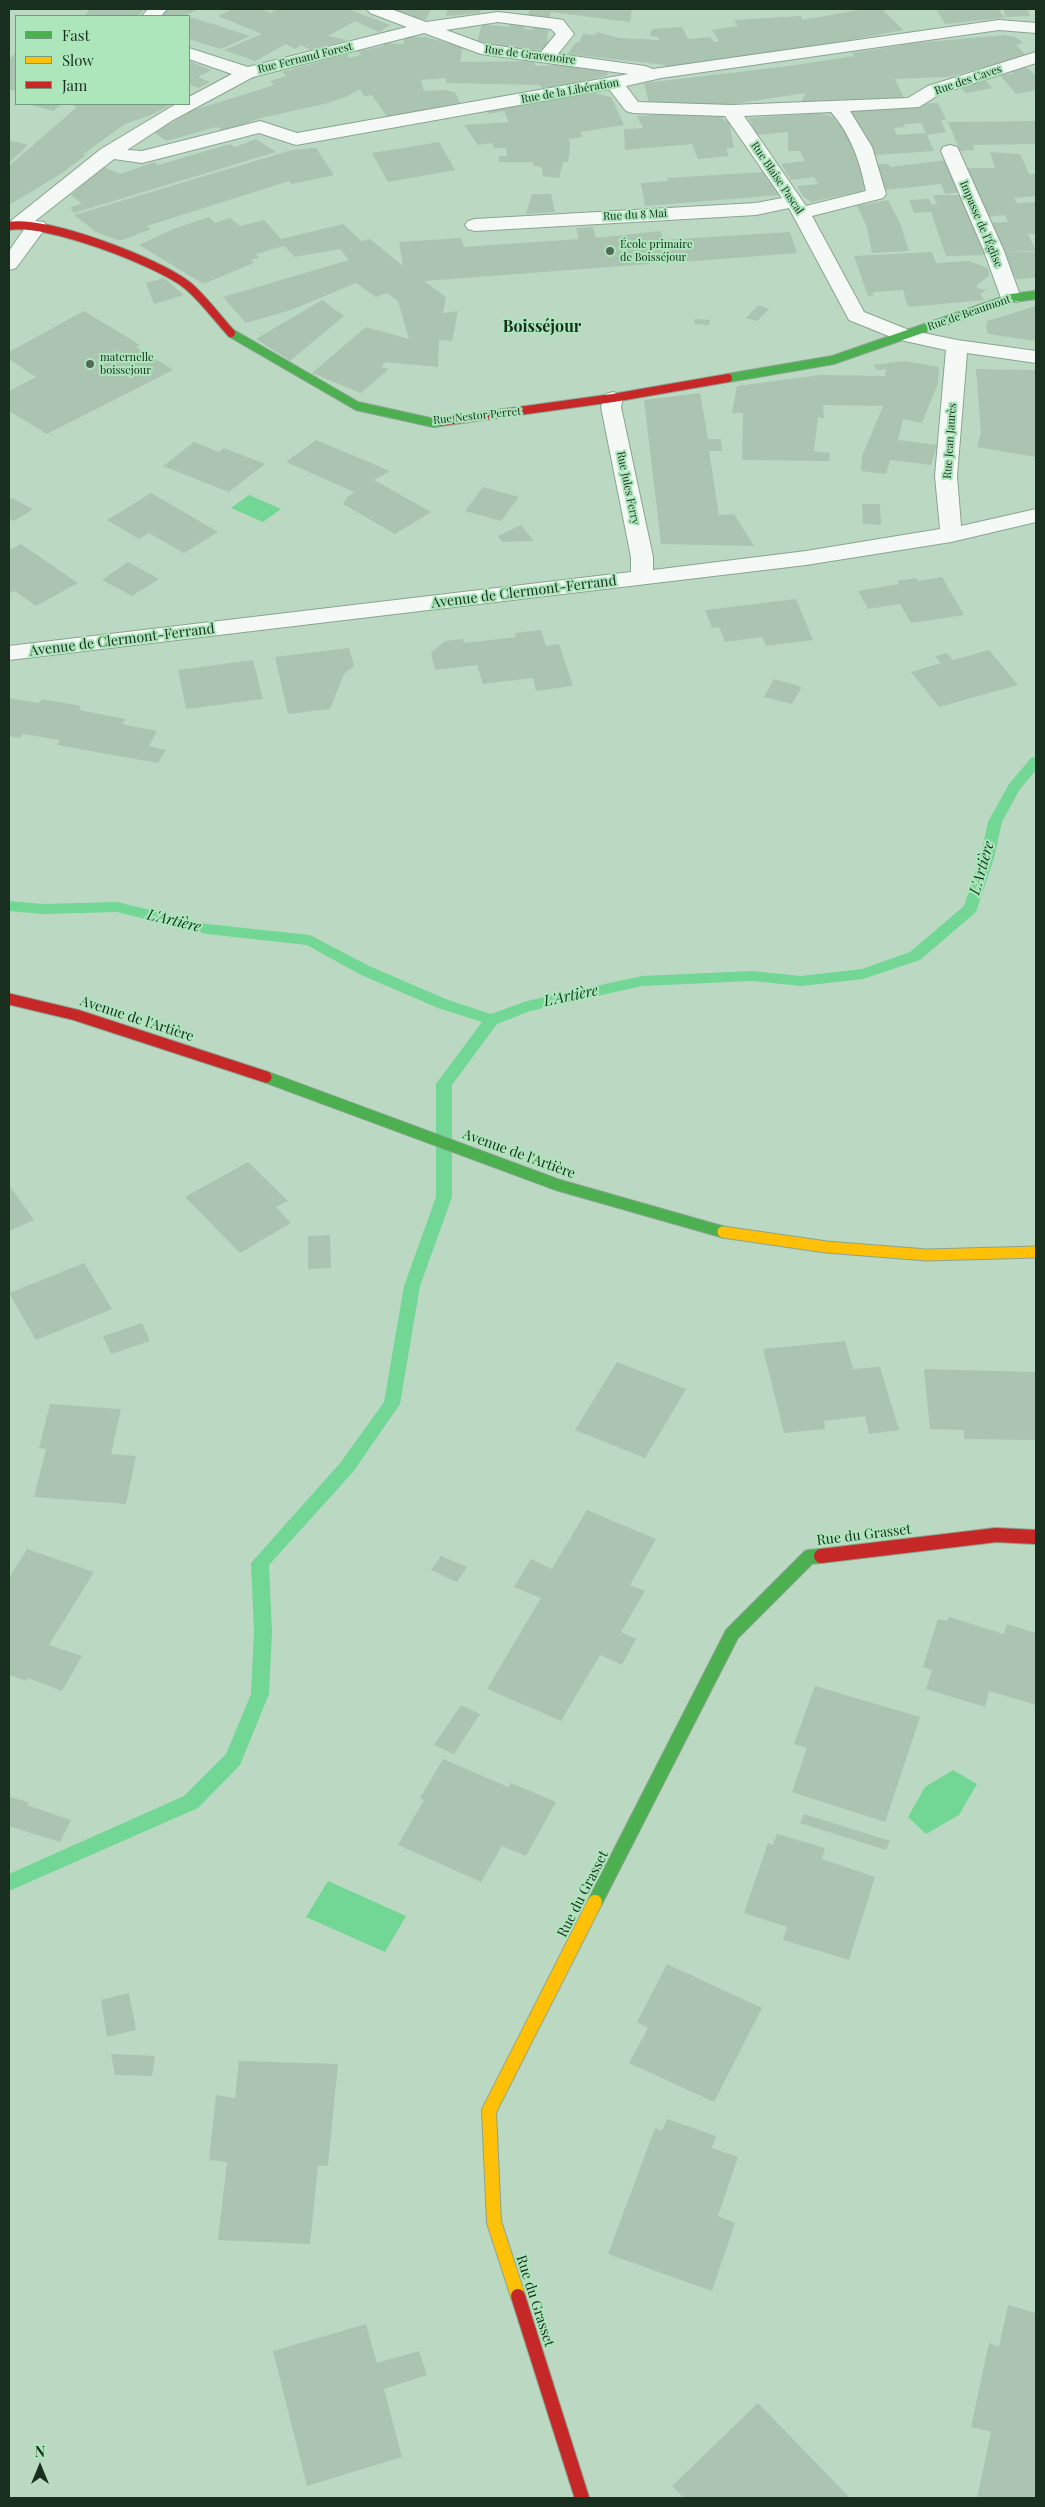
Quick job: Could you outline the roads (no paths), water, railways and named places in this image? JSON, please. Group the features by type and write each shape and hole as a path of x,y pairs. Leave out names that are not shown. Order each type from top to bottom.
{"street":[{"name":"Rue de Gravenoire","path":"376,9 481,48 661,73"},
{"name":"Rue Fernand Forest","path":"190,103 246,73 427,27 498,17 557,24 565,34 547,56"},
{"name":"Rue de la Libération","path":"108,153 142,157 260,127 296,139 661,73 999,25 1036,28"},
{"path":"190,52 246,73"},
{"name":"Rue des Caves","path":"731,111 912,102 934,90 1036,57"},
{"path":"614,83 633,107 731,111"},
{"name":"Rue Fernand Forest","path":"9,264 22,225 108,153 159,119 187,105"},
{"path":"798,207 876,194 870,163 853,124 836,106"},
{"name":"Rue Blaise Pascal","path":"731,111 798,207 856,316 903,335 957,346 1036,357"},
{"name":"Impasse de l'Église","path":"950,150 994,251 1011,298"},
{"name":"Rue du 8 Mai","path":"475,224 798,207"},
{"name":"Rue Nestor Perret","path":"22,225 123,251 187,285 227,331 357,406 434,423 613,398 833,360 903,335"},
{"name":"Rue de Beaumont","path":"903,335 1011,298 1036,295"},
{"name":"Rue Jean Jaurès","path":"951,535 946,476 957,346"},
{"name":"Rue Jules Ferry","path":"613,398 611,407 642,557 642,578"},
{"name":"Avenue de Clermont-Ferrand","path":"9,653 806,558 988,528 1036,514"},
{"name":"Avenue de l'Artière","path":"9,999 76,1015 238,1067 576,1190 726,1233 826,1247 928,1256 1036,1252"},
{"name":"Rue du Grasset","path":"582,2498 494,2222 489,2111 732,1634 809,1557 996,1535 1036,1537"}],"waterway":[{"name":"L'Artière","path":"492,1020 527,1006 642,981 752,976 801,981 863,974 915,956 971,908 987,858 995,822 1014,787 1036,761"},
{"name":"L'Artière","path":"9,906 43,909 117,907 207,929 310,940 364,970 443,1004 492,1020"},
{"path":"9,1883 191,1802 233,1759 260,1694 263,1631 260,1563 347,1467 392,1404 412,1286 444,1197 444,1084 492,1020"}],"place":[{"name":"École primaire de Boisséjour","path":"610,251"},
{"name":"maternelle boissejour","path":"90,364"}],"district":[{"name":"Boisséjour","path":"542,327"}]}
